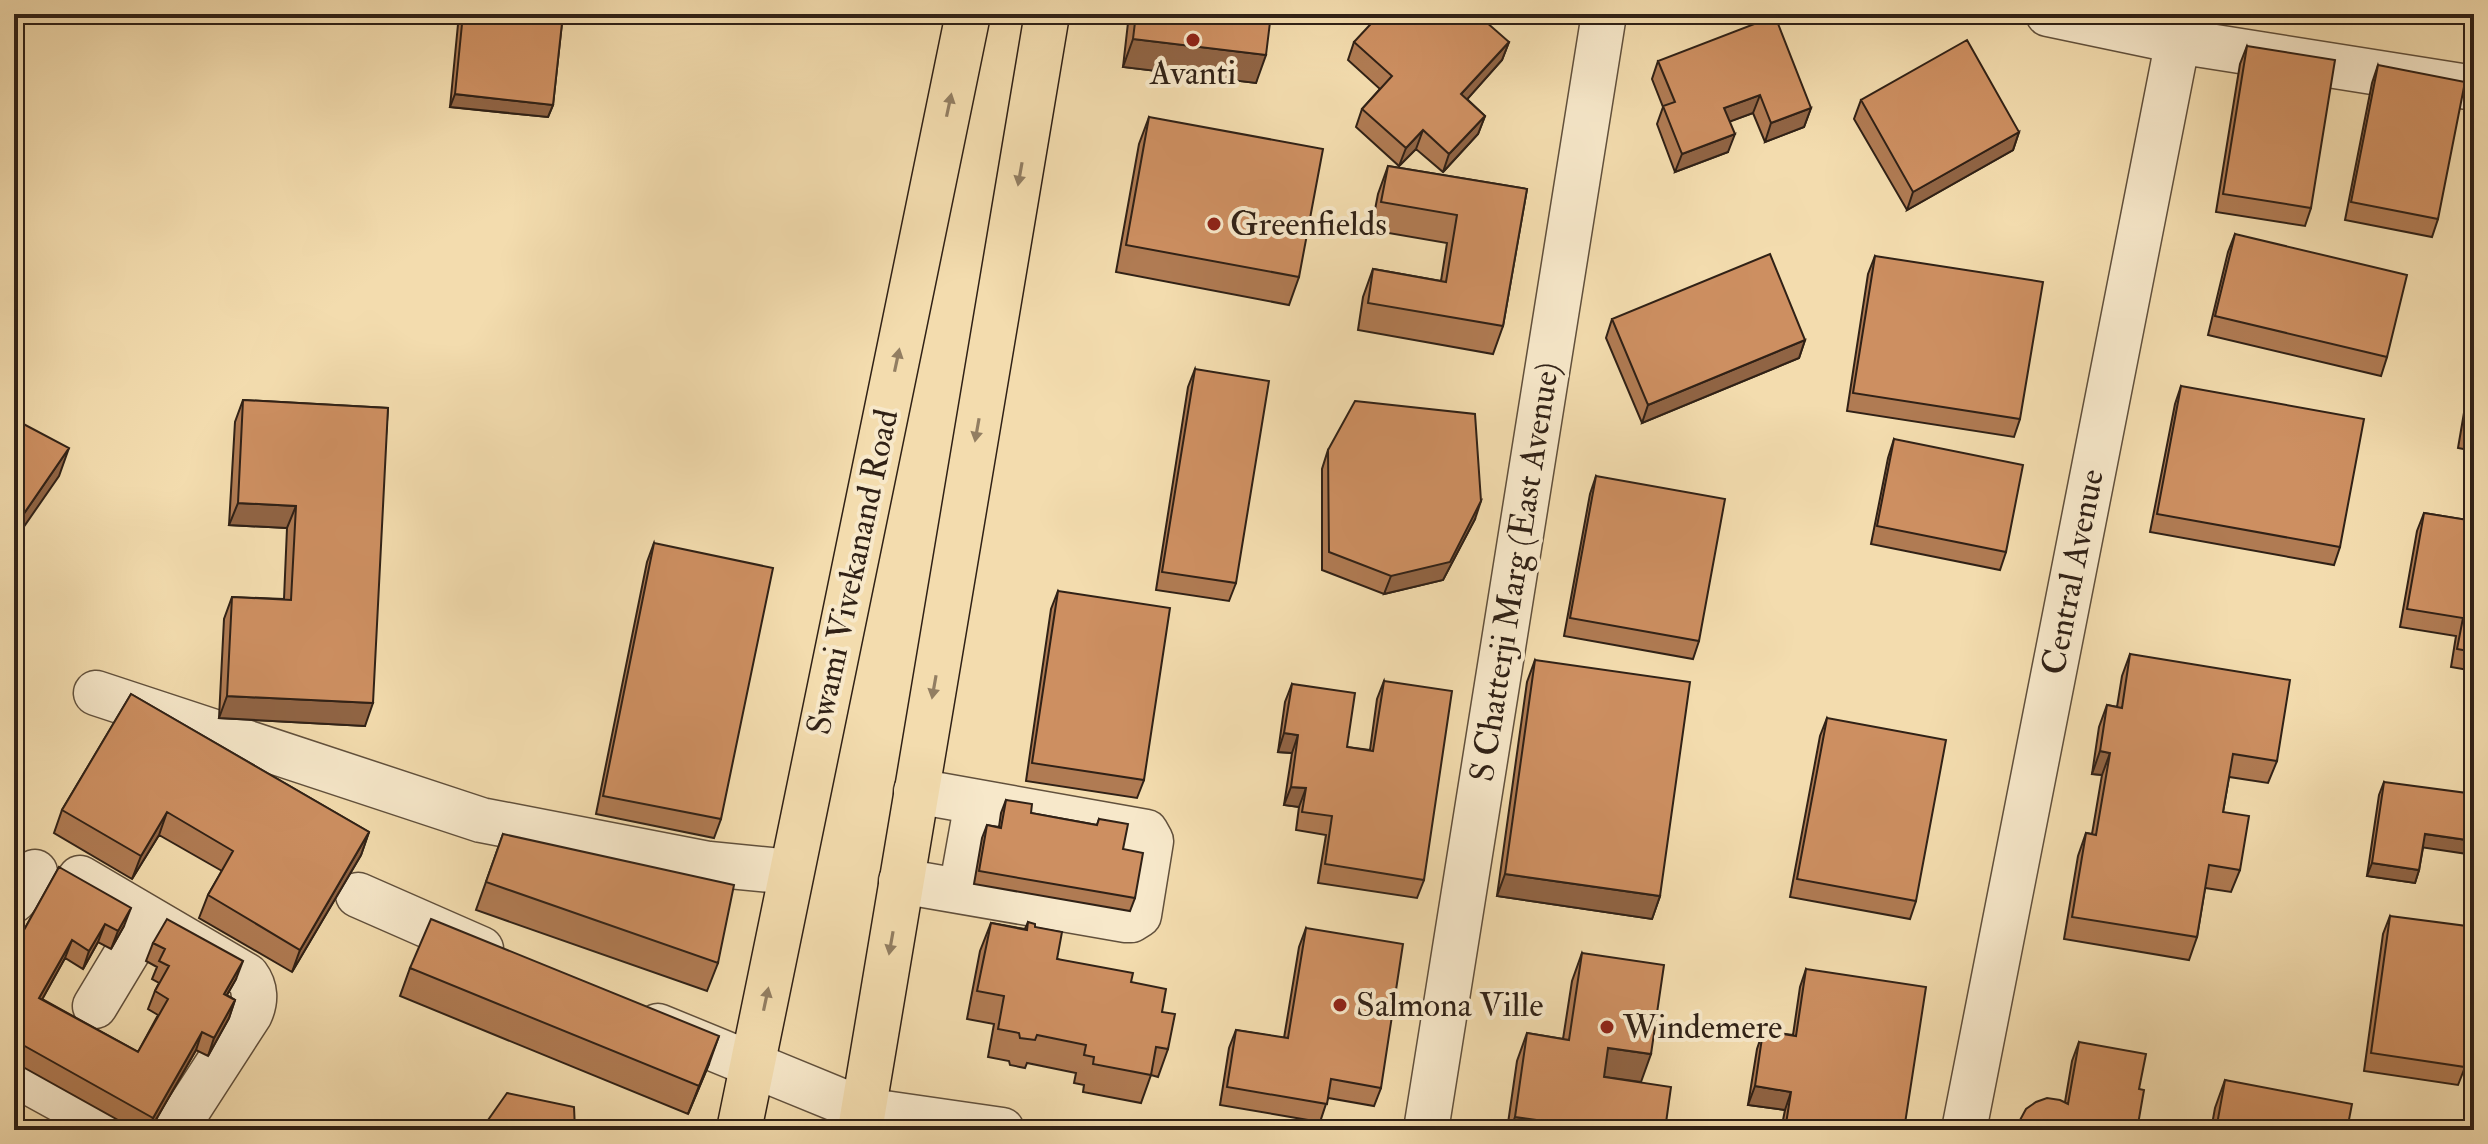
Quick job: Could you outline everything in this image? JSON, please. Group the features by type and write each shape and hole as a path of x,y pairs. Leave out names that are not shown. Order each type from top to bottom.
{"main road":[{"name":"Swami Vivekanand Road","path":"739,1130 968,14"},
{"path":"861,1120 1047,14"}],"street":[{"name":"S Chatterji Marg (East Avenue)","path":"1426,1130 1604,14"},
{"path":"2048,14 2180,28 2474,88"},
{"name":"Central Avenue","path":"1964,1130 2180,28"},
{"path":"96,693 481,820 709,864 791,872"},
{"path":"901,881 1126,920 1139,915 1151,841 1146,832 916,791"},
{"path":"961,891 977,802"},
{"path":"80,878 247,976 253,983 254,1005 250,1014 175,1130"},
{"path":"358,895 514,963"},
{"path":"95,1006 148,918"},
{"path":"627,1012 752,1066 861,1120 1002,1130"},
{"path":"14,1074 116,1130"}],"building":[{"path":"463,14 563,14 553,105 455,94"},
{"path":"1136,14 1271,14 1266,55 1133,39"},
{"path":"1380,14 1403,14 1406,17 1409,14 1477,14 1509,42 1461,94 1485,116 1449,154 1423,130 1406,148 1362,109 1392,76 1354,42"},
{"path":"1775,16 1811,108 1771,123 1760,95 1724,108 1735,134 1682,154 1663,106 1675,102 1658,61"},
{"path":"1967,40 2019,132 1913,192 1861,100"},
{"path":"2247,46 2335,60 2311,208 2223,194"},
{"path":"2378,65 2465,82 2438,219 2351,202"},
{"name":"Greenfields","path":"1149,117 1323,149 1299,277 1126,245"},
{"path":"1388,166 1527,189 1503,326 1368,303 1373,269 1446,282 1457,215 1381,202"},
{"path":"2235,234 2407,275 2387,357 2215,316"},
{"path":"1770,254 1805,340 1648,405 1612,319"},
{"path":"1875,256 2043,282 2020,419 1853,393"},
{"path":"1195,369 1269,381 1236,583 1162,572"},
{"path":"2474,374 2474,432 2464,430"},
{"path":"2181,386 2364,419 2340,547 2157,514"},
{"path":"243,400 388,408 373,703 227,696 232,597 291,600 296,506 238,503"},
{"path":"1355,401 1475,414 1481,501 1450,562 1391,576 1329,552 1328,450"},
{"path":"14,419 69,448 14,528"},
{"path":"1894,439 2023,465 2006,552 1877,526"},
{"path":"1596,476 1725,499 1699,641 1570,618"},
{"path":"2424,513 2474,521 2474,652 2457,649 2463,618 2407,609"},
{"path":"654,543 773,568 721,819 603,796"},
{"path":"1058,591 1170,608 1144,780 1032,763"},
{"path":"2130,654 2290,680 2277,761 2233,754 2223,812 2249,816 2240,870 2209,865 2197,937 2072,917 2086,833 2096,835 2110,753 2100,751 2107,705 2122,708"},
{"path":"1535,660 1690,682 1660,896 1505,874"},
{"path":"1384,681 1452,691 1424,880 1325,864 1332,816 1302,812 1306,788 1291,787 1298,735 1284,733 1292,684 1355,693 1347,747 1373,751"},
{"path":"131,694 369,832 300,950 208,895 233,851 167,812 141,856 62,810"},
{"path":"1827,718 1946,740 1916,901 1797,879"},
{"path":"2384,782 2474,794 2474,841 2425,834 2419,870 2372,863"},
{"path":"1006,800 1032,804 1031,813 1097,825 1099,819 1128,824 1123,849 1143,853 1135,898 979,871 987,825 1001,828"},
{"path":"503,834 734,885 718,963 486,882"},
{"path":"59,867 131,908 118,931 105,924 89,951 72,940 39,998 138,1052 168,999 155,991 169,966 159,961 165,949 153,943 167,919 243,961 224,994 235,1000 214,1038 202,1032 153,1118 14,1040 14,948"},
{"path":"2390,916 2474,927 2474,1005 2465,1067 2371,1053"},
{"path":"431,919 719,1036 699,1086 410,968"},
{"path":"1028,922 1035,924 1035,927 1062,932 1057,959 1133,973 1131,982 1166,989 1162,1012 1175,1014 1168,1049 1156,1047 1151,1075 1093,1064 1094,1057 1084,1055 1086,1045 1037,1035 1035,1040 1020,1038 1019,1033 998,1029 1004,996 977,991 991,923 1027,930"},
{"name":"Salmona Ville","path":"1306,928 1403,944 1381,1088 1331,1079 1327,1104 1227,1087 1236,1030 1288,1038"},
{"name":"Windemere","path":"1582,953 1664,965 1651,1054 1608,1048 1604,1077 1671,1087 1665,1130 1588,1130 1588,1127 1515,1117 1527,1033 1569,1040"},
{"path":"1806,969 1926,987 1904,1130 1785,1130 1791,1092 1755,1086 1763,1031 1796,1036"},
{"path":"2079,1042 2146,1054 2139,1089 2144,1090 2137,1130 2018,1130 2026,1109 2036,1102 2047,1098 2068,1104"},
{"path":"2225,1080 2352,1104 2347,1130 2216,1130"},
{"path":"507,1093 574,1107 575,1130 481,1130"}],"place":[{"name":"Avanti","path":"1193,40"},
{"name":"Greenfields","path":"1214,224"},
{"name":"Salmona Ville","path":"1340,1005"},
{"name":"Windemere","path":"1607,1027"}]}
